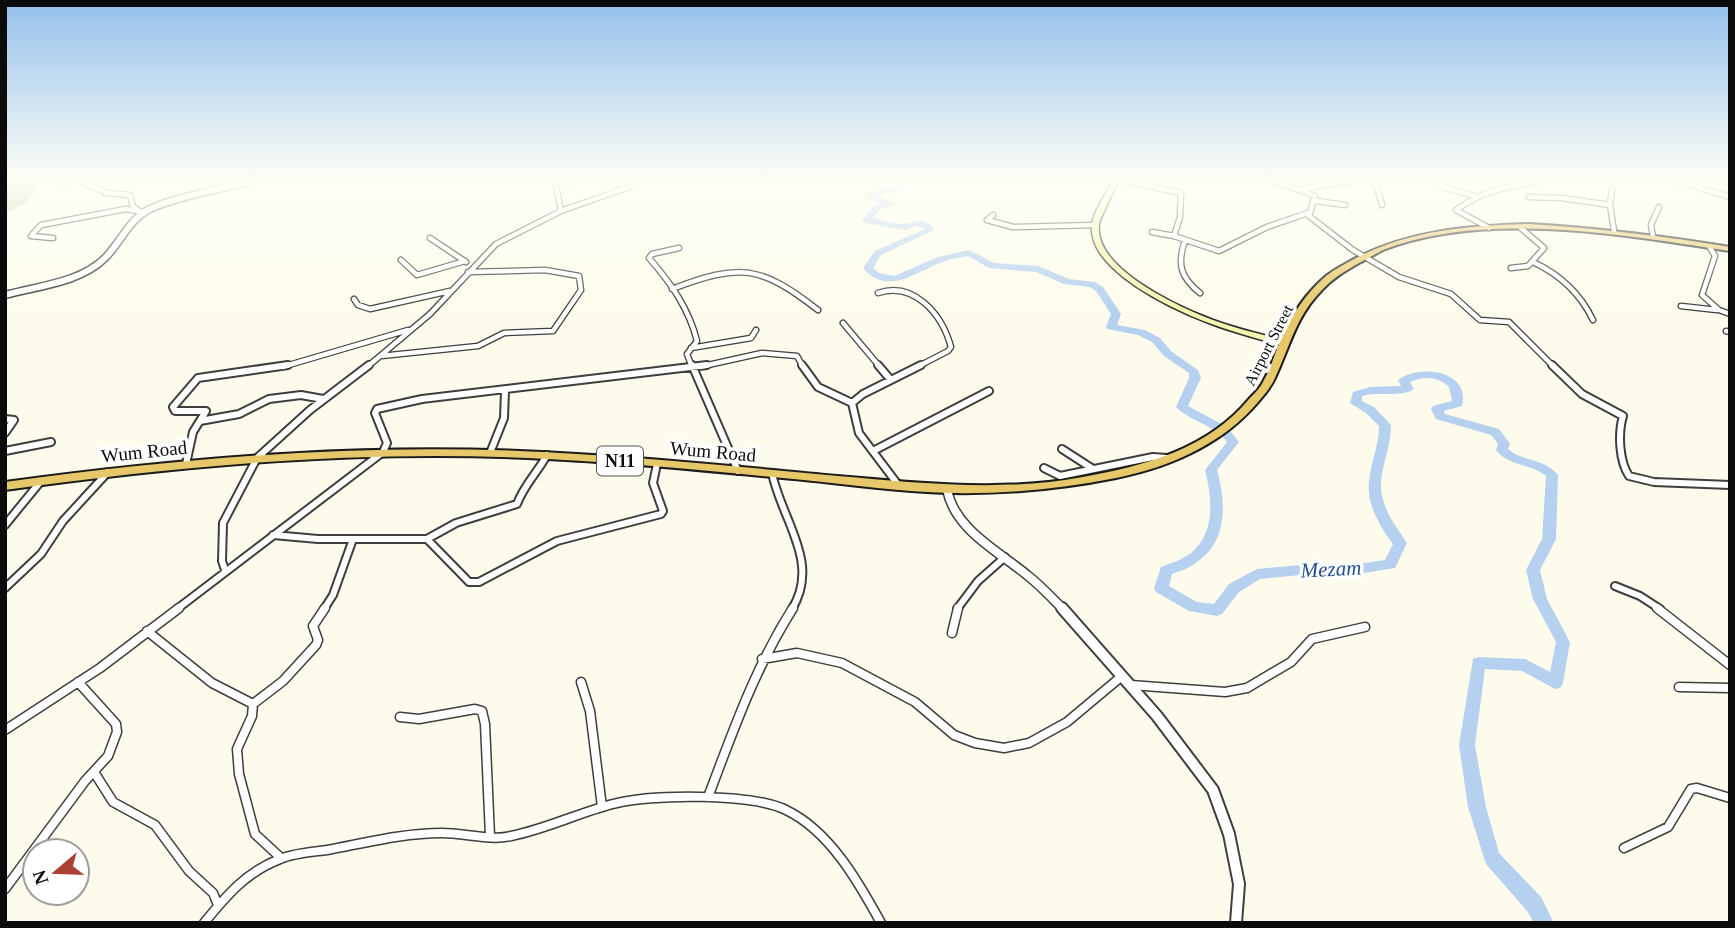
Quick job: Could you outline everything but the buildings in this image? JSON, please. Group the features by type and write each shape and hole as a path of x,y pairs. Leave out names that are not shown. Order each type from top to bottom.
{"highway":[{"name":"Airport Street","path":"1237,419 1268,383 1283,343 1300,311 1315,292 1337,271 1398,243 1424,236 1489,228 1521,228 1614,231 1730,249"},
{"name":"Wum Road","path":"5,486 186,464 383,452 547,455 899,486 992,490 1063,483 1132,470 1202,443 1237,419"}],"main road":[{"path":"1095,225 1098,242 1112,264 1159,298 1208,321 1283,343"}],"street":[{"path":"46,224 41,225 31,236 53,238"},
{"path":"5,295 92,268 111,252 130,224"},
{"path":"225,570 222,561 223,523 257,458 323,399 412,329 505,238 533,224"},
{"path":"1009,224 1028,228 1052,224"},
{"path":"1089,224 1095,225"},
{"path":"1174,236 1178,224"},
{"path":"1152,232 1221,251 1275,224"},
{"path":"1320,224 1364,257 1399,277 1451,294 1481,321 1509,322 1582,394 1623,416 1619,430 1625,470 1629,476 1654,482 1730,485"},
{"path":"1482,224 1489,228"},
{"path":"1613,224 1614,231"},
{"path":"1652,224 1653,237"},
{"path":"1511,268 1525,267 1544,247 1521,228"},
{"path":"430,238 465,261 470,270"},
{"path":"1185,240 1178,267 1186,282 1200,293"},
{"path":"1709,246 1715,256 1702,295 1719,310"},
{"path":"679,248 649,256 672,289 695,332 696,343 687,354 738,471"},
{"path":"401,260 417,275 465,261"},
{"path":"1533,261 1553,271 1574,290 1586,304 1592,320"},
{"path":"381,356 478,346 498,334 553,331 581,290 579,276 561,271 470,270"},
{"path":"672,289 715,274 752,271 776,278 818,310"},
{"path":"852,403 890,379 948,351 950,342 931,306 912,291 898,288 878,293"},
{"path":"354,299 358,305 370,309 450,291"},
{"path":"1681,306 1719,310 1730,314"},
{"path":"843,323 890,379"},
{"path":"186,464 193,432 206,411 173,410 198,378 276,368 412,329"},
{"path":"689,349 751,338 756,330"},
{"path":"5,730 148,631 383,452 387,443 374,413 377,409 422,398 505,391 692,368 762,353 797,356 803,370 818,389 852,403"},
{"path":"490,453 504,418 505,391"},
{"path":"874,450 989,391"},
{"path":"200,421 239,414 269,398 301,395 323,399"},
{"path":"852,403 859,433 899,486"},
{"path":"5,419 14,420 5,433"},
{"path":"5,451 51,442"},
{"path":"1062,449 1093,469"},
{"path":"272,535 427,539 456,523 517,504 524,485 536,474 547,455"},
{"path":"1044,468 1057,476 1153,457 1167,458"},
{"path":"427,539 469,582 479,582 557,541 661,514 663,511 653,483 657,464"},
{"path":"5,587 41,554 70,513 109,472"},
{"path":"708,797 762,659 799,598 803,576 802,552 775,488 772,473"},
{"path":"5,525 41,481"},
{"path":"947,489 949,501 965,526 1005,557 1061,607 1130,684 1186,752 1213,790 1229,834 1239,884 1236,923"},
{"path":"281,858 255,834 239,774 237,749 252,716 253,704 283,681 316,645 318,640 313,626 333,595 353,539"},
{"path":"952,633 952,619 970,589 983,574 1005,557"},
{"path":"1615,586 1623,587 1647,601 1730,665"},
{"path":"1130,684 1237,691 1270,676 1291,662 1312,639 1366,627"},
{"path":"148,631 212,683 253,704"},
{"path":"762,659 797,653 842,663 915,702 954,735 975,743 1004,748 1029,743 1067,722 1122,676"},
{"path":"5,889 107,756 117,732 116,724 78,682"},
{"path":"581,682 590,711 602,807"},
{"path":"1679,687 1730,688"},
{"path":"400,717 419,719 475,709 482,711 485,724 490,836"},
{"path":"94,772 113,802 150,821 189,872 213,893 218,905"},
{"path":"1624,848 1668,827 1690,789 1697,788 1730,798"},
{"path":"204,923 247,876 281,858 407,835 443,833 509,837 602,807 641,799 708,797 786,810 817,833 839,858 862,888 881,923"},
{"path":"213,893 227,895"}],"waterway":[{"name":"Mezam","path":"891,224 906,227 912,224"},
{"name":"Mezam","path":"922,224 930,230 878,253 868,268 884,279 894,279 941,259 969,253 992,266 1038,269 1067,282 1092,284 1100,289 1116,314 1111,327 1141,332 1156,340 1168,354 1194,372 1195,378 1182,407 1217,425 1233,442 1211,470 1217,516 1210,539 1195,557 1166,571 1161,588 1194,607 1217,610 1234,588 1257,574 1300,570 1333,573 1390,564 1400,543 1382,513 1374,486 1385,425 1370,410 1356,403 1357,394 1370,390 1408,389 1404,380 1423,375 1441,376 1454,385 1458,403 1437,409 1440,416 1495,432 1504,444 1502,450 1506,454 1538,465 1552,475 1549,539 1533,570 1540,599 1563,642 1555,683 1525,665 1478,663 1467,745 1477,807 1492,858 1534,904 1545,923"}]}
